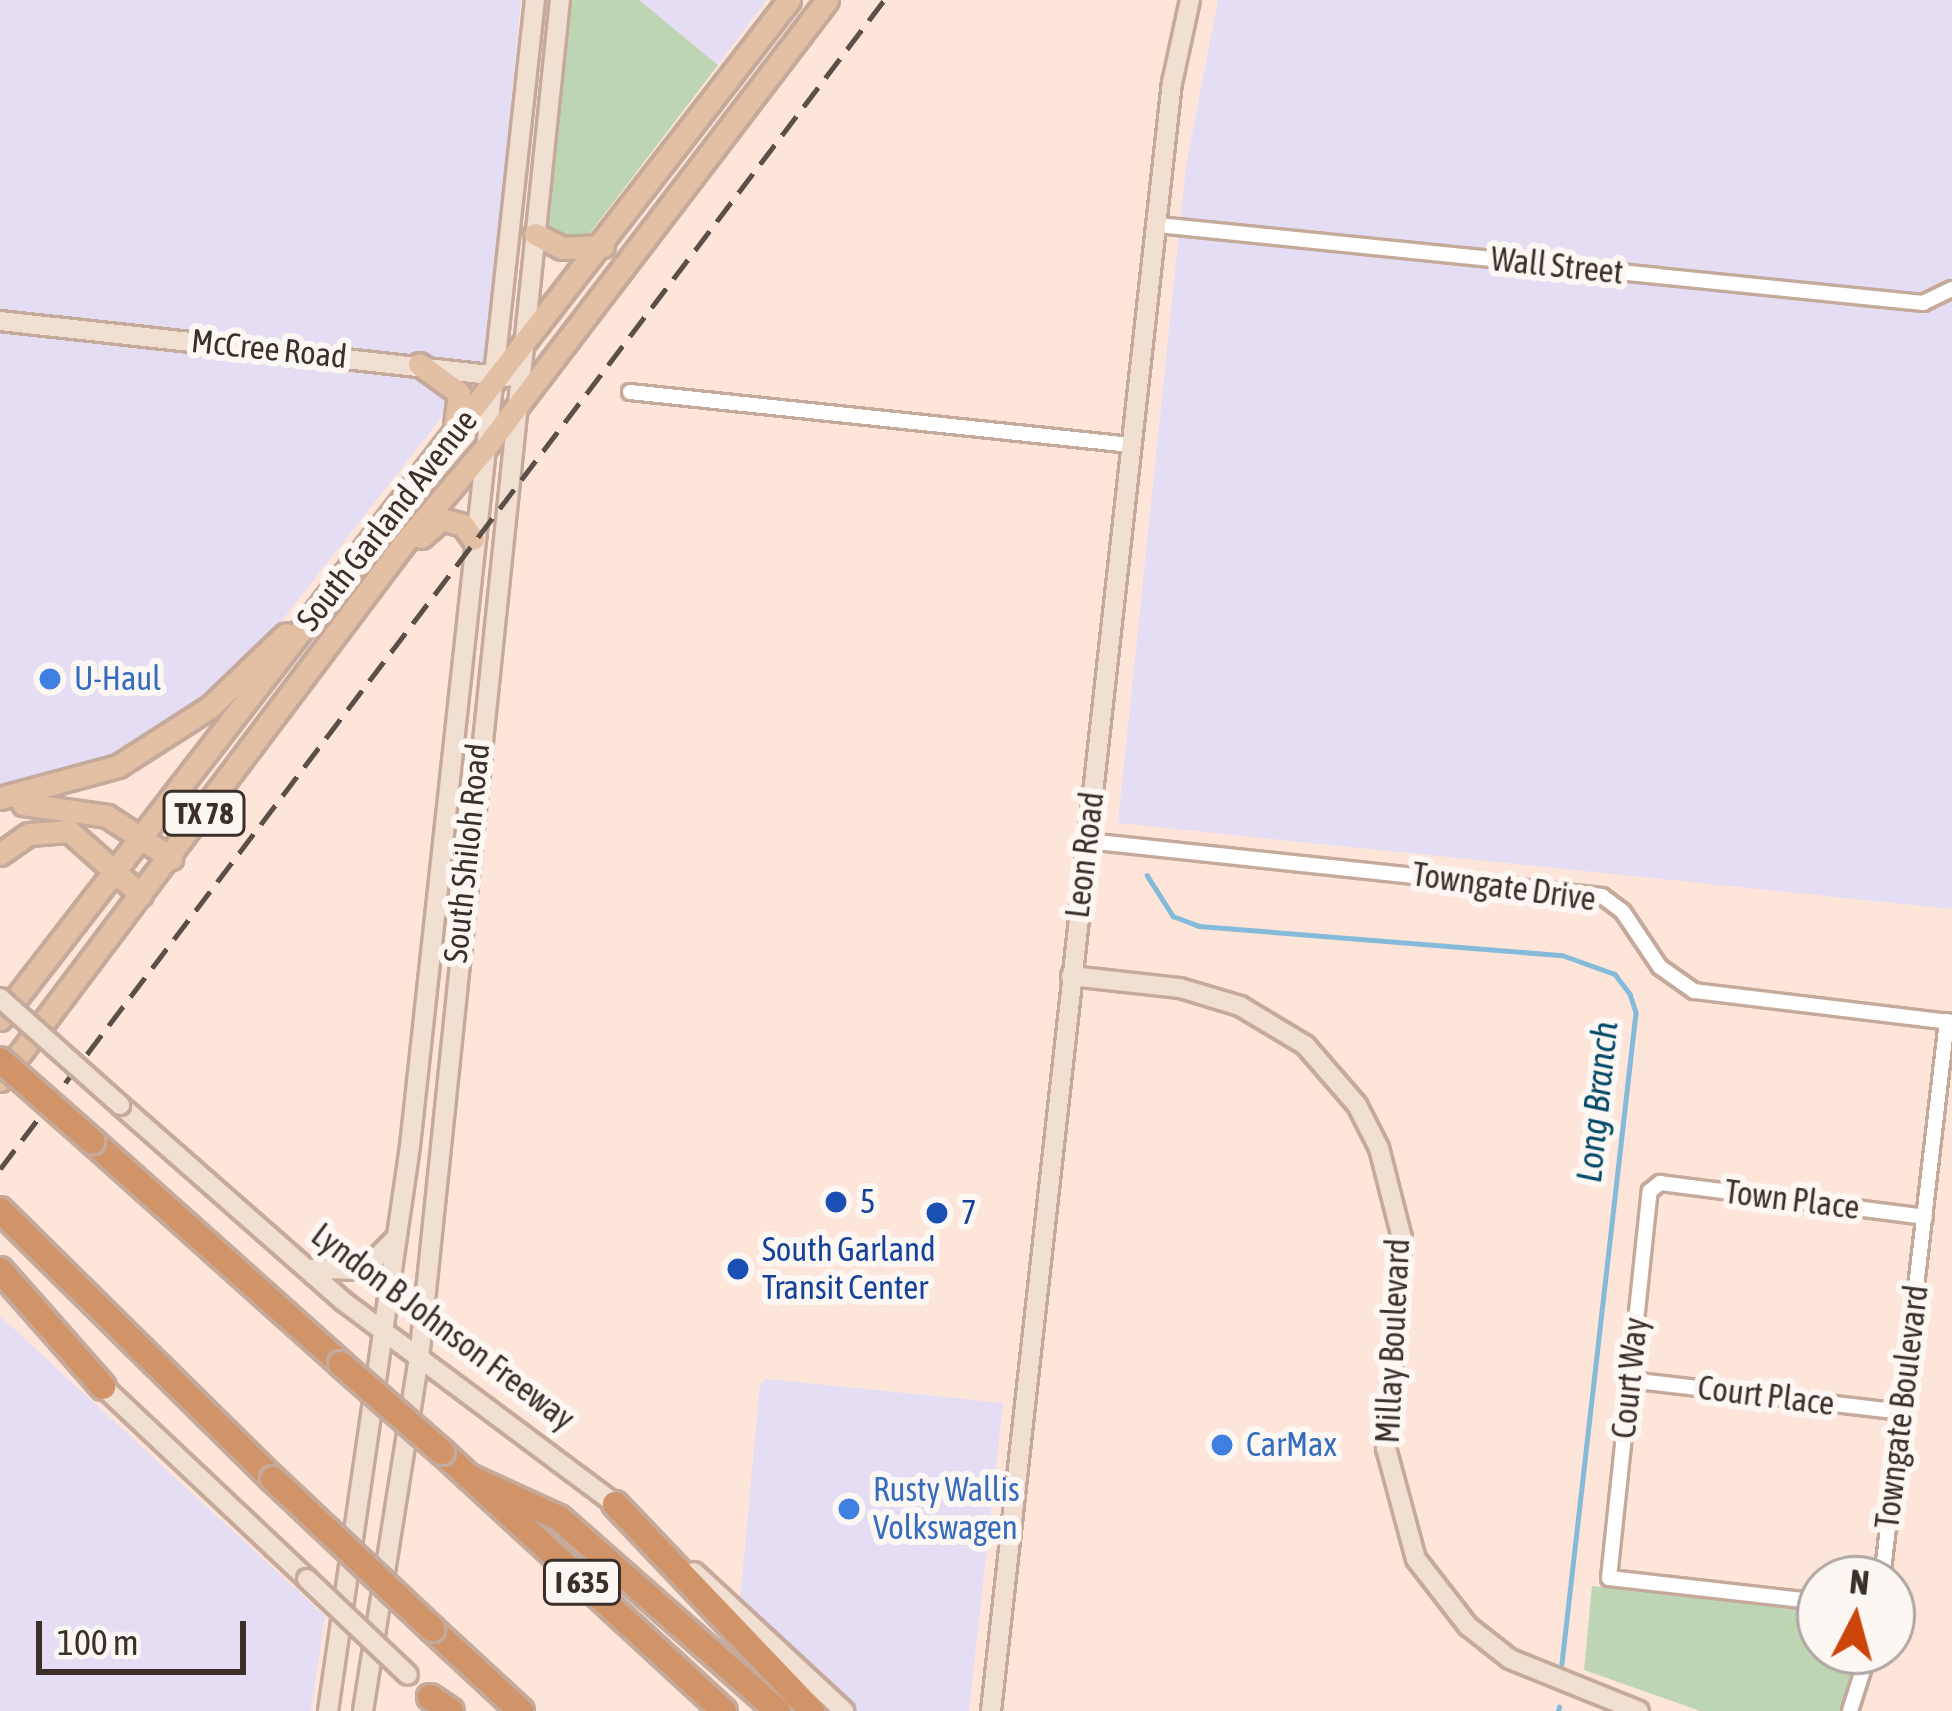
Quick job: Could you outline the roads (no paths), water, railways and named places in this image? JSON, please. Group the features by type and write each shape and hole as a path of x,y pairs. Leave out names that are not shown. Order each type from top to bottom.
{"highway":[{"name":"I 635","path":"0,1060 442,1452 724,1711"},
{"path":"0,1210 273,1479 521,1711"},
{"path":"3,1280 104,1388"},
{"path":"469,1477 559,1518 795,1705"},
{"path":"615,1504 795,1705"}],"main road":[{"name":"South Shiloh Road","path":"329,1706 410,1146 473,539 498,376 536,0"},
{"path":"529,379 524,346 560,0"},
{"name":"South Garland Avenue","path":"0,1019 90,904 108,864 141,836 789,0"},
{"name":"South Garland Avenue","path":"0,1080 404,543 519,404 529,379 827,0"},
{"name":"Leon Road","path":"991,1711 1174,68 1190,0"},
{"path":"535,234 562,248 602,246"},
{"name":"McCree Road","path":"0,322 529,379"},
{"path":"418,364 459,393 450,440"},
{"name":"South Shiloh Road","path":"364,1708 419,1359 455,965 519,404"},
{"path":"404,543 442,519 463,525 473,539"},
{"path":"0,800 79,780 171,735 246,676 341,578"},
{"path":"0,800 76,807 141,836 171,857"},
{"path":"0,854 29,835 59,831 79,835 141,895"},
{"path":"436,894 447,910 445,957 455,965"},
{"name":"Millay Boulevard","path":"1071,976 1180,988 1240,1006 1305,1045 1357,1105 1379,1148 1402,1238 1386,1448 1416,1559 1488,1644 1551,1680 1640,1711"},
{"name":"Lyndon B Johnson Freeway","path":"0,998 386,1333 615,1504 844,1711"},
{"path":"410,1146 436,1149"},
{"path":"306,1267 331,1274 364,1270 398,1235"},
{"path":"104,1388 442,1706"},
{"path":"329,1706 364,1708"}],"street":[{"name":"Wall Street","path":"1158,225 1923,303 1952,289"},
{"path":"630,392 1131,445"},
{"name":"Towngate Drive","path":"1087,841 1602,896 1623,912 1660,967 1694,991 1949,1022"},
{"name":"Towngate Boulevard","path":"1885,1555 1949,1022"},
{"name":"Town Place","path":"1660,1184 1925,1217"},
{"name":"Court Way","path":"1660,1184 1650,1191 1609,1578 1796,1599"},
{"name":"Court Place","path":"1630,1380 1902,1412"},
{"path":"1850,1711 1864,1675"},
{"path":"1860,1694 1864,1711"}],"waterway":[{"name":"Long Branch","path":"1147,875 1173,916 1199,926 1562,955 1615,974 1630,994 1636,1013 1562,1664"},
{"name":"Long Branch","path":"1558,1711 1559,1707"}],"railway":[{"path":"0,1169 884,0"}],"place":[{"name":"U-Haul","path":"50,679"},
{"name":"5","path":"836,1202"},
{"name":"7","path":"937,1213"},
{"name":"South Garland Transit Center","path":"738,1269"},
{"name":"CarMax","path":"1222,1445"},
{"name":"Rusty Wallis Volkswagen","path":"849,1509"}]}
